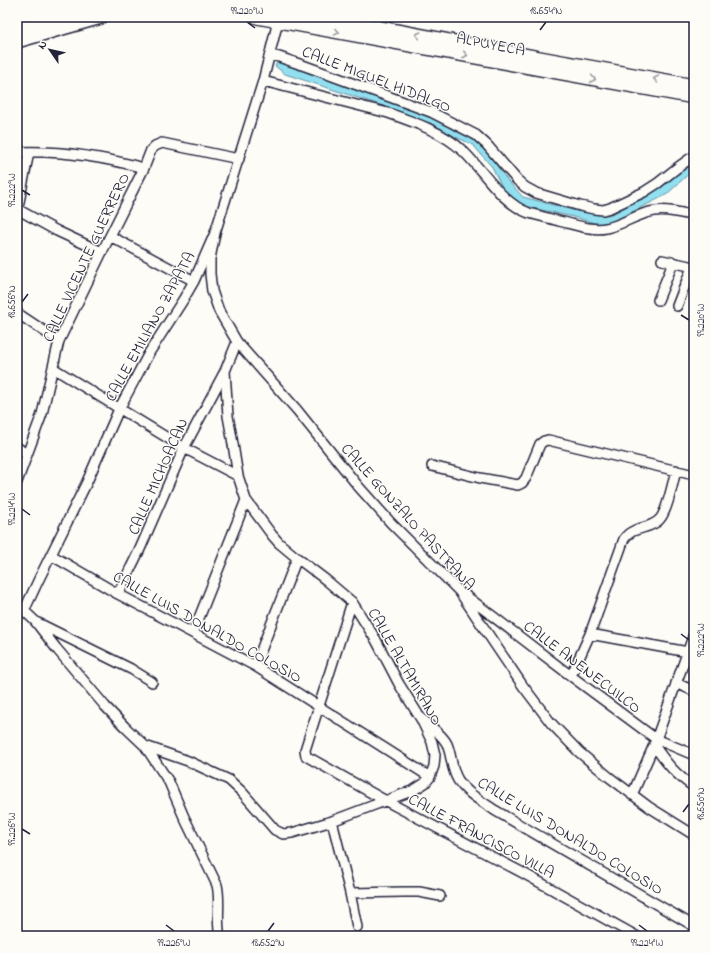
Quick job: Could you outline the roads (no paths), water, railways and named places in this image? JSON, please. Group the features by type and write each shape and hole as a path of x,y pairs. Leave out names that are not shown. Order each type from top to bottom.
{"main road":[{"path":"17,29 60,17"},
{"path":"17,41 101,17"},
{"name":"ALPUYECA","path":"257,17 279,19 694,97"},
{"name":"ALPUYECA","path":"319,17 545,60 694,86"}],"street":[{"name":"CALLE EMILIANO ZAPATA","path":"24,611 86,484 119,409 149,353 194,281 215,233 263,81 279,19"},
{"name":"CALLE MIGUEL HIDALGO","path":"270,55 308,67 431,112 476,136 487,145 517,180 525,187 536,193 580,206 598,210 610,208 658,184 677,168 691,158 694,158"},
{"path":"263,81 382,111 426,127 448,139 462,150 507,199 520,209 529,213 596,229 616,226 654,211 662,210 694,216"},
{"name":"CALLE VICENTE GUERRERO","path":"17,482 42,414 60,341 144,168 151,150 155,146 162,143 239,159"},
{"path":"17,152 56,153 96,157 144,168"},
{"path":"29,152 17,210 102,252"},
{"name":"CALLE GONZALO PASTRANA","path":"215,233 210,259 212,292 219,311 237,342 296,410 358,486 459,591 523,686 551,723 579,752 609,777 649,807 694,835"},
{"path":"110,236 194,281"},
{"path":"662,260 693,267 677,306"},
{"path":"658,300 673,263"},
{"path":"17,313 60,341"},
{"name":"CALLE ALTAMIRANO","path":"237,342 225,371 228,416 238,476 246,500 279,543 352,602 376,640 399,684 421,719 432,742 435,756 434,766 430,776"},
{"path":"53,368 184,448 238,476"},
{"name":"CALLE MICHOACAN","path":"118,594 140,549 184,448 225,371"},
{"path":"432,466 480,478 518,485 526,478 540,444 548,440 694,475"},
{"path":"17,447 27,455"},
{"path":"571,676 590,634 624,539 629,533 659,521 667,503 676,470"},
{"path":"193,633 246,500"},
{"name":"CALLE LUIS DONALDO COLOSIO","path":"51,555 118,594 255,666 430,776"},
{"path":"255,666 297,558"},
{"name":"CALLE ANENECUILCO","path":"459,591 655,742 694,755"},
{"path":"319,706 352,602"},
{"path":"17,604 35,621 105,706 145,746 169,782 184,818 217,885 219,892 219,936"},
{"path":"35,621 152,682"},
{"path":"590,634 688,652"},
{"path":"632,794 655,742 694,634"},
{"path":"676,683 694,691"},
{"name":"CALLE FRANCISCO VILLA","path":"319,706 305,750 306,756 636,936"},
{"name":"CALLE LUIS DONALDO COLOSIO","path":"421,719 433,728 446,743 457,779 471,794 496,811 694,926"},
{"path":"655,742 663,759 681,778 694,787"},
{"path":"145,746 188,761 229,780 242,792 275,830 283,834 288,834 332,821 414,790 425,783 430,776"},
{"path":"332,821 357,927"},
{"path":"350,894 419,892 440,896"}],"water":[{"path":"279,59 407,106 481,144 508,181 523,197 580,212 611,215 659,187 690,163 694,162 694,169 666,195 604,226 578,218 520,205 503,189 492,167 473,145 405,113 285,74 275,66"}]}
